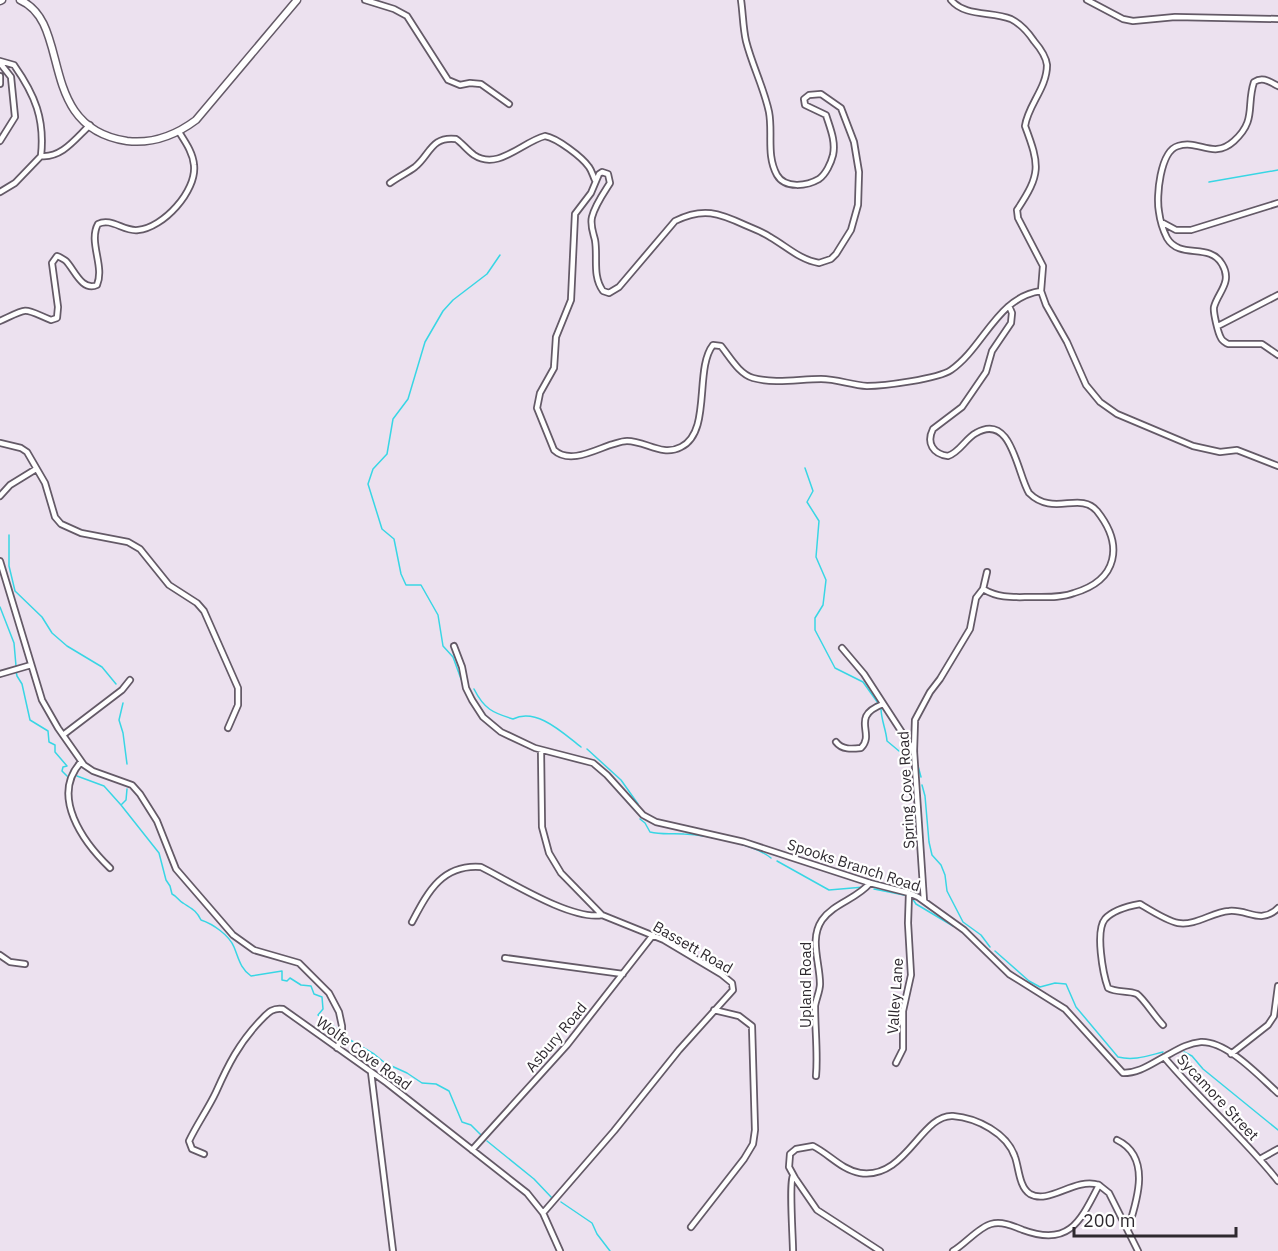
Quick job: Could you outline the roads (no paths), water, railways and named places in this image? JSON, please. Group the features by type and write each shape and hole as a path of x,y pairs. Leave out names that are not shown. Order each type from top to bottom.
{"main road":[{"path":"20,0 31,6 42,21 64,91 74,109 90,125 109,136 131,141 152,141 179,132 203,112 297,0"}],"street":[{"path":"365,0 394,9 407,16 448,80 460,85 470,82 481,84 509,104"},
{"path":"741,0 745,39 769,109 771,155 779,178 785,183 806,184 819,179 830,165 833,154 834,140 826,115 805,105 804,99 809,95 821,94 841,108 854,142 859,172 855,219 851,230 836,254 824,263 811,262 768,235 722,214 702,212 685,216 675,221 619,287 609,293 603,291 597,279 595,241 591,220 610,180 608,174 602,172 598,174 591,193 575,214 571,300 556,337 554,368 538,401 537,408 554,450 564,456 585,454 623,441 665,450 683,447 691,438 699,417 708,355 713,345 721,346 743,373 753,378 778,381 828,380 873,386 932,377 951,370 1024,294 1041,291"},
{"path":"951,0 957,7 1013,20 1026,30 1045,57 1047,66 1045,77 1025,122 1036,162 1035,175 1032,187 1017,210 1018,218 1043,266 1041,291 1092,395 1109,409 1193,446 1220,452 1238,450 1278,466"},
{"path":"1087,0 1123,19 1133,21 1175,17 1278,19"},
{"path":"0,62 11,77 15,117 0,141"},
{"path":"0,62 14,65 23,78 37,106 44,134 41,156 15,183 0,192"},
{"path":"0,76 0,84"},
{"path":"1278,86 1266,79 1254,82 1248,123 1233,142 1223,148 1213,150 1178,145 1168,153 1164,160 1159,187 1159,212 1169,242 1188,252 1203,251 1220,261 1224,267 1225,283 1214,307 1221,338 1228,344 1262,344 1278,355"},
{"path":"41,156 51,157 60,153 90,125"},
{"path":"0,321 23,310 35,311 51,320 57,318 58,307 52,263 57,256 66,260 72,272 88,286 92,288 97,285 99,275 95,233 98,224 109,222 137,231 149,227 174,210 189,190 195,168 189,147 179,132"},
{"path":"390,183 415,167 431,146 444,140 456,139 475,156 494,160 545,136 557,140 581,159 596,180"},
{"path":"1163,223 1176,230 1191,230 1278,203"},
{"path":"1218,326 1278,295"},
{"path":"983,589 1006,598 1052,597 1074,593 1101,579 1111,565 1115,552 1112,537 1092,507 1080,503 1049,505 1035,499 1029,493 1004,434 997,430 980,431 966,440 958,451 948,456 935,452 931,446 933,429 962,407 987,369 994,348 1011,323 1010,306"},
{"path":"0,443 21,448 27,452 45,483 55,517 61,524 81,533 128,542 140,549 169,585 193,599 204,611 238,688 238,705 228,728"},
{"path":"0,496 10,486 36,469"},
{"path":"0,561 46,709 81,762 93,771 124,782 136,789 157,821 176,869 233,935 254,950 299,963 313,975 329,993 339,1012 342,1032 337,1048"},
{"name":"Spring Cove Road","path":"924,901 914,751 915,720 970,629 976,598 983,589 987,572"},
{"name":"Spooks Branch Road","path":"454,646 466,687 483,717 501,732 541,750 593,763 608,775 643,815 656,822 744,842 870,883 909,893 924,901 964,930 1009,974 1065,1009 1123,1073 1139,1071 1188,1044 1203,1042 1223,1048 1278,1092"},
{"path":"842,648 864,674 914,751"},
{"path":"0,674 32,665"},
{"path":"63,735 122,690 130,680"},
{"path":"836,742 839,746 846,748 861,748 865,744 864,728 867,712 883,704"},
{"name":"Bassett Road","path":"541,750 542,827 549,854 561,873 602,915 652,935 712,968 732,983 734,990 679,1050 614,1131 543,1213"},
{"path":"81,762 71,777 69,798 71,810 79,831 110,868"},
{"path":"412,922 438,880 455,870 473,867 482,867 555,906 593,916 602,915"},
{"name":"Upland Road","path":"816,1076 815,1005 820,986 815,944 818,931 822,920 838,906 863,892 870,883"},
{"name":"Valley Lane","path":"896,1063 903,1049 903,1011 911,975 907,912 909,893"},
{"path":"1163,1024 1136,994 1113,991 1108,988 1101,966 1102,926 1106,918 1123,908 1140,904 1181,924 1191,923 1229,910 1239,910 1254,916 1266,916 1278,908"},
{"name":"Asbury Road","path":"472,1150 567,1045 652,935"},
{"path":"0,955 10,962 25,964"},
{"path":"505,958 623,974"},
{"path":"1231,1054 1268,1025 1274,1016 1278,986"},
{"name":"Wolfe Cove Road","path":"204,1154 192,1149 189,1141 239,1045 269,1012 274,1008 283,1009 371,1072 527,1193 543,1213 560,1251"},
{"path":"691,1227 744,1159 753,1144 755,1130 752,1026 739,1016 714,1010"},
{"name":"Sycamore Street","path":"1164,1057 1278,1181"},
{"path":"371,1072 393,1251"},
{"path":"880,1251 817,1210 793,1176 789,1167 790,1154 795,1149 807,1146 820,1150 839,1164 852,1170 874,1173 889,1167 913,1147 921,1135 939,1120 953,1116 975,1121 1002,1138 1012,1149 1025,1190 1032,1195 1041,1198 1075,1184 1091,1182 1099,1185 1109,1193 1138,1251"},
{"path":"1117,1140 1131,1150 1139,1170 1138,1192 1128,1229"},
{"path":"1260,1159 1278,1149"},
{"path":"793,1176 790,1182 793,1251"},
{"path":"953,1251 990,1224 1009,1225 1041,1236 1058,1235 1073,1227 1079,1220 1099,1185"}],"waterway":[{"path":"1209,182 1278,170"},
{"path":"461,679 453,657 443,646 438,615 421,585 406,585 401,574 394,539 382,529 368,484 373,469 387,454 393,419 408,399 425,342 443,311 453,300 487,274 500,255"},
{"path":"805,468 813,491 807,502 819,521 816,557 826,580 823,605 815,618 815,630 835,668 863,682 878,703"},
{"path":"9,535 9,566 15,591 42,617 52,633 67,646 102,667 116,684"},
{"path":"0,607 14,643 16,666"},
{"path":"16,671 22,684 30,720 48,731 49,742 55,745 55,752 67,766 63,767 62,771 67,776"},
{"path":"474,689 485,706 495,712 513,719 522,716 541,719 581,747"},
{"path":"123,703 119,720 127,764"},
{"path":"881,708 887,741 911,761"},
{"path":"587,749 621,780 638,804"},
{"path":"918,766 921,777"},
{"path":"77,776 104,786 121,805 159,853 172,894 194,910 201,920 225,934 247,973 251,976 282,971 282,980 287,981 290,978 301,985 311,986 314,994 322,997 323,1009 318,1015 339,1031"},
{"path":"922,785 932,855 941,865 947,891 963,922 981,935 990,947"},
{"path":"122,804 126,800 127,789"},
{"path":"640,819 650,832 717,838 753,848 771,858"},
{"path":"777,861 829,890 864,887"},
{"path":"874,889 904,895"},
{"path":"912,898 916,904 953,926"},
{"path":"995,951 1029,981 1040,987 1055,983 1066,984 1076,1007 1118,1057 1135,1058 1163,1052"},
{"path":"345,1037 385,1063 422,1083 436,1084 449,1091 462,1122 471,1125 481,1135"},
{"path":"1184,1052 1192,1056 1203,1069 1278,1130"},
{"path":"487,1141 534,1179 552,1198"},
{"path":"561,1202 592,1223 610,1251"}]}
